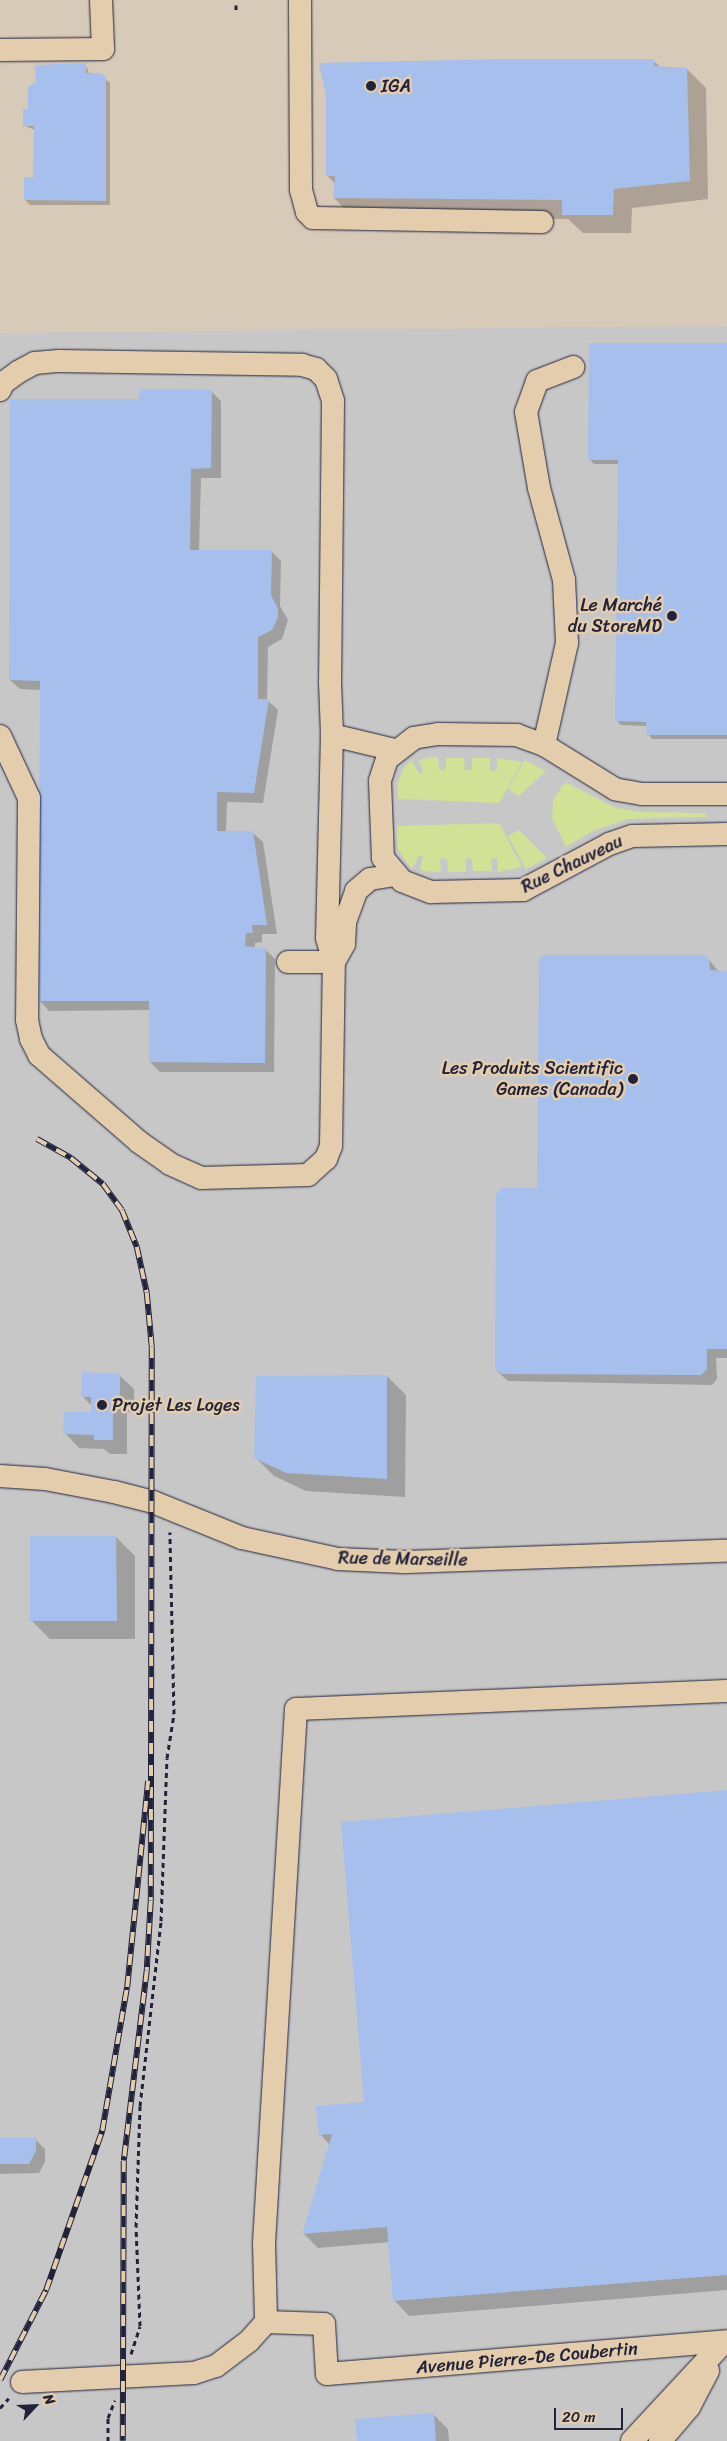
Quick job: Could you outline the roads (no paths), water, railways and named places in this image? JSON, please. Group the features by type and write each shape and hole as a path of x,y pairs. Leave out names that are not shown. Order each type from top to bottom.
{"street":[{"path":"0,50 103,49 101,0"},
{"path":"300,0 301,190 307,212 313,218 542,222"},
{"path":"0,390 3,383 35,363 59,361 302,365 316,370 326,380 333,401 330,682 332,735 327,938 334,962 332,1146 326,1159 308,1174 201,1178 170,1164 139,1142 39,1055 31,1039 27,1020 29,798 0,736"},
{"path":"544,746 567,643 564,580 539,488 526,412 537,381 573,367"},
{"path":"334,962 344,944 345,922 356,891 370,879 394,875 381,848 380,790 383,768 395,750 414,738 438,734 517,735 544,746 615,789 642,794 727,794"},
{"path":"332,735 395,750"},
{"name":"Rue Chauveau","path":"394,875 410,886 431,892 510,892 533,886 609,844 632,836 727,834"},
{"path":"288,962 334,962"},
{"name":"Rue de Marseille","path":"0,1476 80,1485 169,1509 270,1546 371,1562 727,1551"},
{"path":"22,2382 194,2373 216,2366 249,2341 266,2322 264,2243 296,1709 727,1691"},
{"name":"Avenue Pierre-De Coubertin","path":"266,2322 324,2324 327,2374 725,2342"},
{"path":"632,2441 725,2342"},
{"path":"660,2441 689,2407 725,2342"}],"railway":[{"path":"37,1139 71,1158 103,1184 122,1210 137,1247 147,1293 152,1347 151,1901 147,1971 124,2161 123,2441"},
{"path":"0,2380 46,2290 102,2131 127,1987 148,1781"}],"place":[{"name":"IGA","path":"371,86"},
{"name":"Le Marché du StoreMD","path":"672,616"},
{"name":"Les Produits Scientific Games (Canada)","path":"633,1079"},
{"name":"Projet Les Loges","path":"102,1405"}]}
